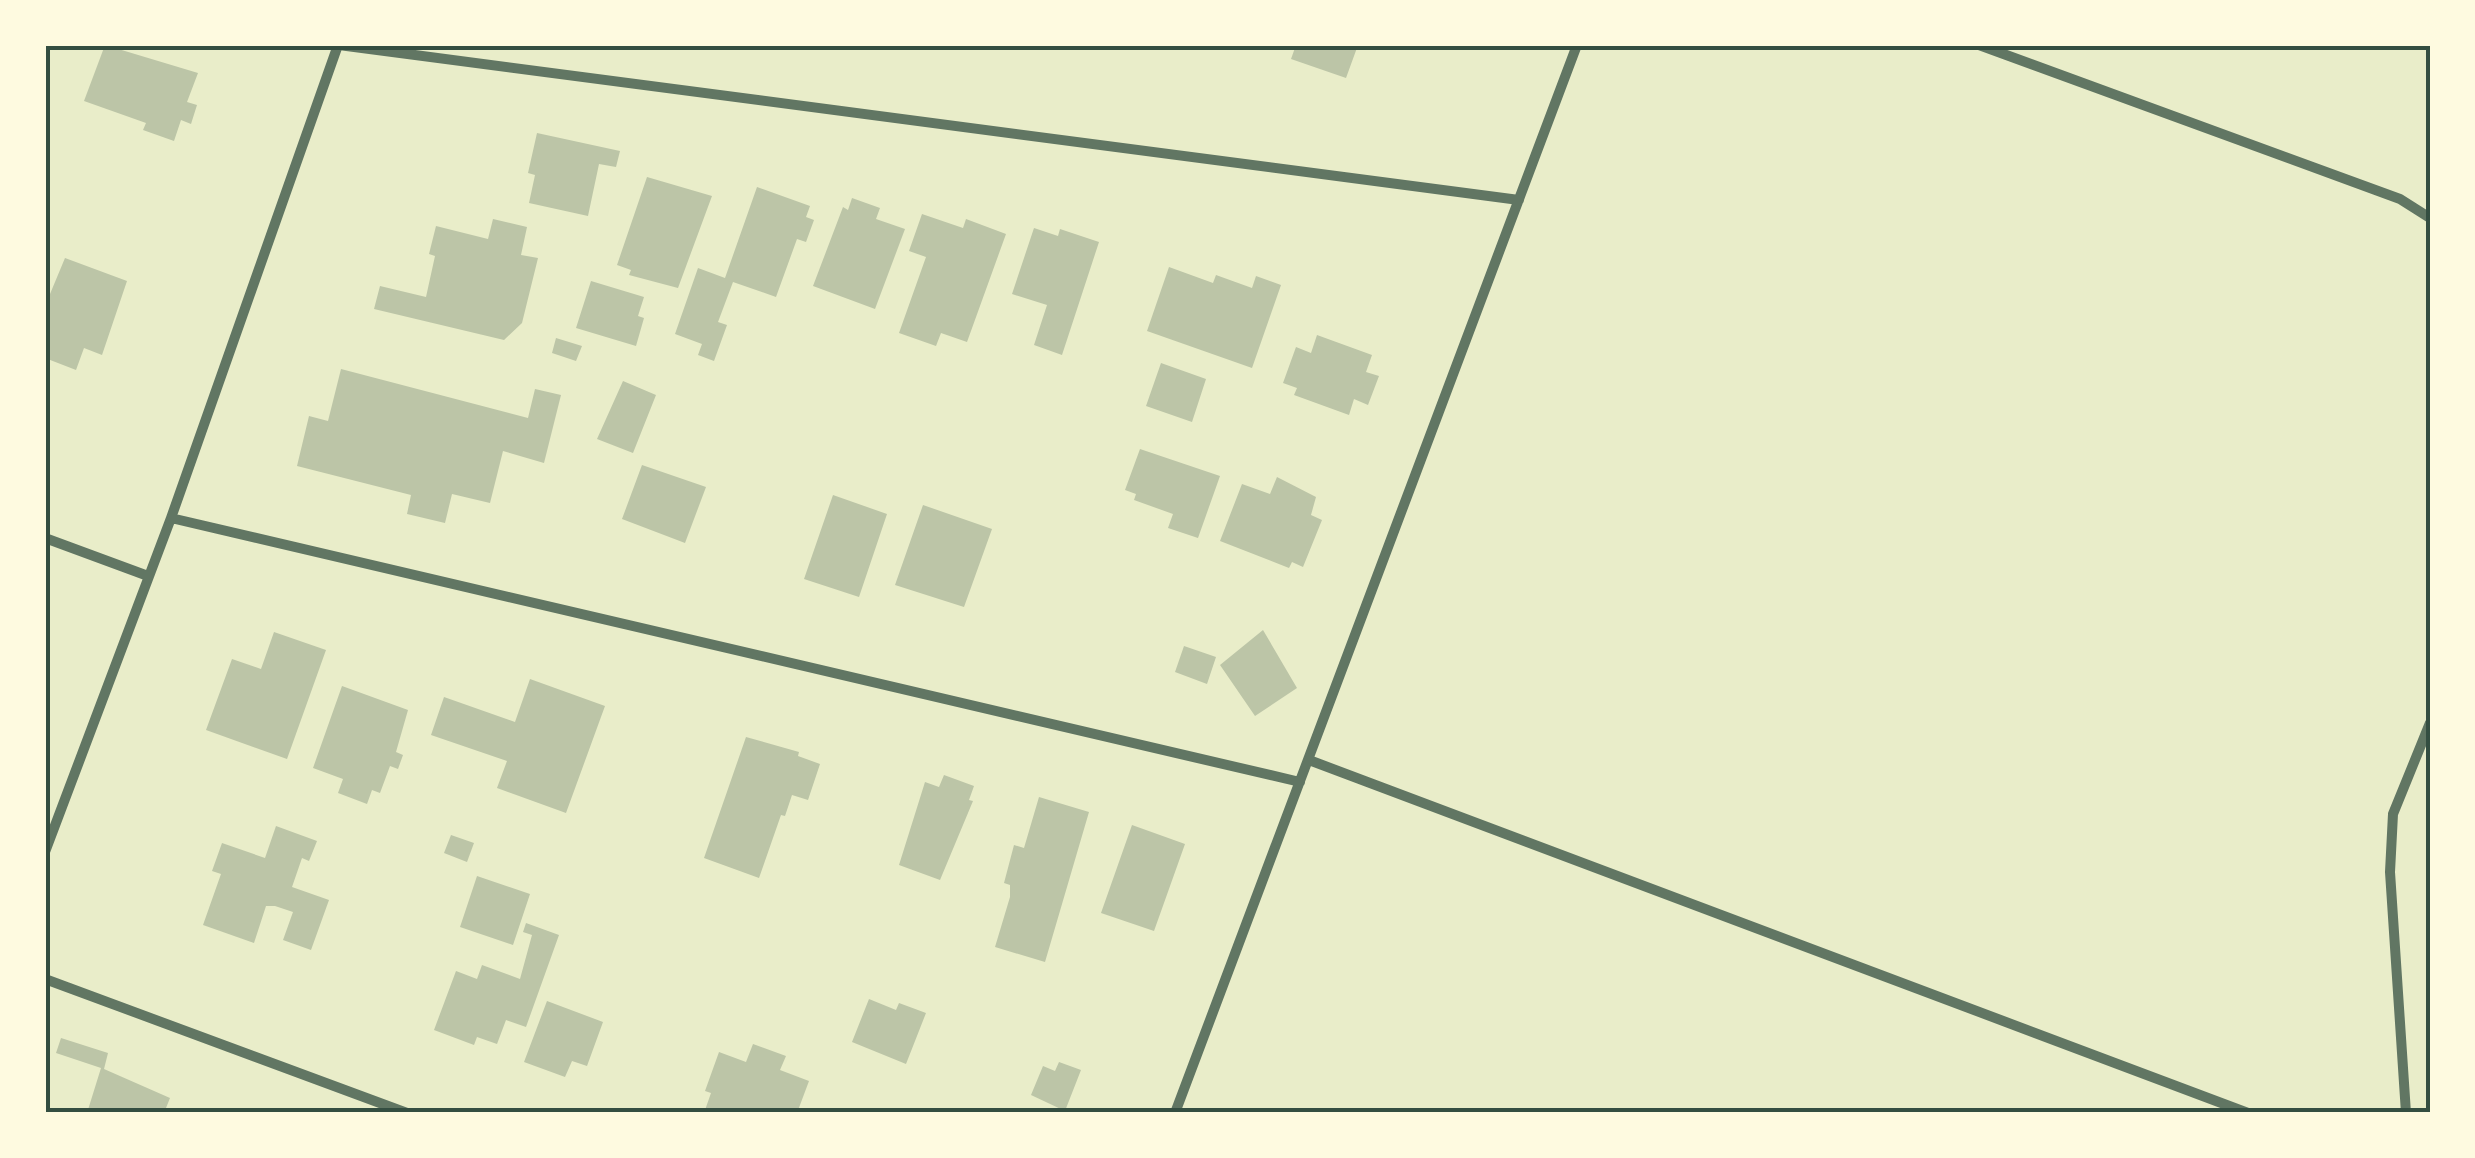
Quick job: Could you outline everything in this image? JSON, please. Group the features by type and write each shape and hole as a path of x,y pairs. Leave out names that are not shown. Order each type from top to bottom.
{"street":[{"path":"45,852 171,518 339,45 1519,200"},
{"path":"1175,1113 1577,45"},
{"path":"1979,45 2400,199 2430,218"},
{"path":"171,518 1300,782"},
{"path":"45,538 148,576"},
{"path":"2406,1113 2390,872 2393,814 2430,723"},
{"path":"1309,760 2248,1113"},
{"path":"45,979 407,1113"}],"building":[{"path":"105,45 198,73 187,102 197,105 191,124 181,120 174,141 143,130 146,123 84,101"},
{"path":"1296,45 1358,45 1346,78 1291,59"},
{"path":"537,133 620,151 616,167 599,164 588,216 529,203 535,175 528,173"},
{"path":"647,177 712,196 678,288 629,275 631,270 617,265"},
{"path":"757,187 810,206 806,217 814,220 806,242 797,239 776,297 733,282 718,322 727,325 714,361 698,355 702,344 675,334 698,268 725,278"},
{"path":"852,198 880,208 876,219 905,229 875,309 813,286 843,207 848,210"},
{"path":"922,214 963,228 966,219 1006,234 967,342 941,333 936,346 899,333 926,257 909,251"},
{"path":"493,219 527,227 521,255 538,258 522,323 504,340 374,309 380,286 426,297 435,256 429,254 436,226 488,239"},
{"path":"1034,228 1058,236 1060,229 1099,242 1062,355 1034,345 1047,305 1012,294"},
{"path":"65,258 127,281 102,355 84,348 76,370 45,358 45,306"},
{"path":"1169,267 1213,283 1216,275 1252,288 1256,276 1281,285 1252,368 1147,331"},
{"path":"591,281 644,297 638,316 644,318 636,346 576,328"},
{"path":"1317,335 1372,355 1366,372 1379,376 1368,405 1354,399 1349,415 1294,395 1297,388 1283,383 1296,347 1311,353"},
{"path":"556,338 582,346 576,361 552,353"},
{"path":"1161,363 1206,379 1192,422 1146,406"},
{"path":"341,369 528,418 535,389 561,395 544,463 503,451 490,503 452,494 445,523 407,514 411,495 297,466 309,416 328,421"},
{"path":"623,381 656,395 633,453 597,439"},
{"path":"1140,449 1220,476 1198,538 1168,528 1173,514 1134,500 1136,494 1125,490"},
{"path":"642,465 706,487 685,543 622,519"},
{"path":"1277,477 1316,497 1311,515 1322,520 1303,567 1292,562 1289,568 1220,541 1242,484 1270,494"},
{"path":"833,495 887,514 859,597 804,579"},
{"path":"923,505 992,529 964,607 895,585"},
{"path":"1263,630 1297,688 1255,716 1220,665"},
{"path":"274,632 326,650 287,759 206,730 232,659 261,669"},
{"path":"1184,646 1216,657 1207,684 1175,672"},
{"path":"530,679 605,706 566,813 497,788 507,761 431,735 444,697 515,722"},
{"path":"342,686 408,710 396,752 403,755 398,769 390,766 380,793 372,790 367,804 338,793 343,779 313,768"},
{"path":"746,737 799,752 798,756 820,764 808,800 792,795 785,816 781,815 759,878 704,858"},
{"path":"944,775 974,786 969,800 973,801 940,880 899,865 925,782 939,787"},
{"path":"1039,797 1089,812 1045,962 995,947 1010,897 1010,885 1004,883 1014,845 1024,848"},
{"path":"1132,825 1185,844 1154,931 1101,913"},
{"path":"276,826 317,841 309,861 302,858 292,887 329,900 311,950 283,940 293,912 275,906 266,906 254,943 203,925 221,874 212,871 222,843 265,858"},
{"path":"451,835 474,843 467,862 444,853"},
{"path":"477,876 530,894 513,945 460,927"},
{"path":"526,923 559,935 526,1027 506,1020 497,1044 477,1037 474,1045 434,1030 456,971 477,979 482,965 520,979 532,935 523,932"},
{"path":"869,999 896,1010 899,1003 926,1013 906,1064 852,1042"},
{"path":"547,1001 603,1022 587,1066 572,1061 565,1077 524,1062"},
{"path":"61,1038 108,1053 104,1069 170,1098 164,1113 87,1113 101,1068 56,1053"},
{"path":"753,1044 786,1056 780,1070 809,1081 797,1113 704,1113 711,1093 705,1091 719,1052 746,1062"},
{"path":"1059,1062 1081,1070 1065,1111 1031,1095 1043,1066 1055,1071"}]}
